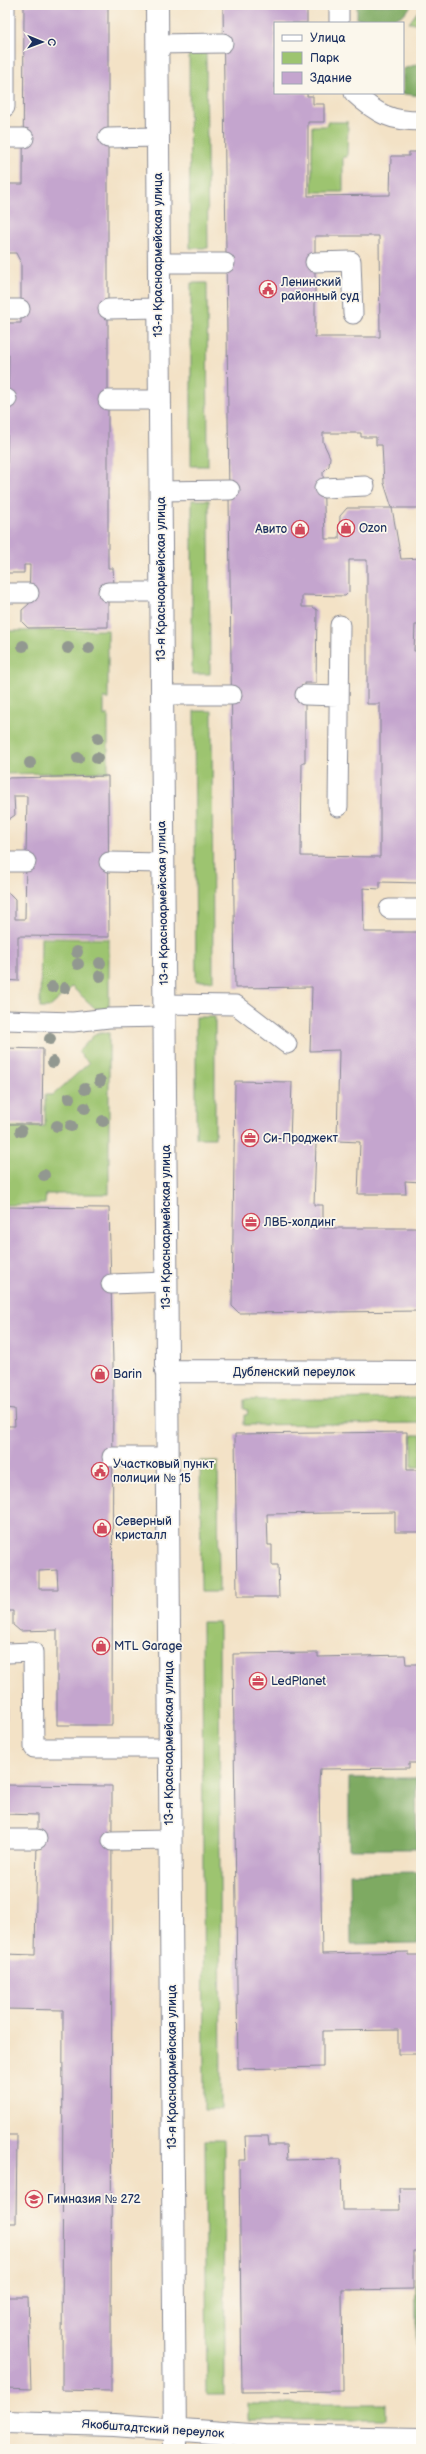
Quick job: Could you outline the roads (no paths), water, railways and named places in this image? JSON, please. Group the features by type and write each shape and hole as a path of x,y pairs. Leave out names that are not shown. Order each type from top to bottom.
{"street":[{"name":"13-я Красноармейская улица","path":"157,5 175,2439"},
{"name":"Дубленский переулок","path":"166,1371 421,1372"},
{"name":"Якобштадтский переулок","path":"5,2422 114,2425 175,2439 264,2436 421,2439"}],"lane":[{"path":"5,5 5,107"},
{"path":"339,5 339,22"},
{"path":"157,44 223,43"},
{"path":"355,94 372,110 397,121 421,121"},
{"path":"108,138 158,137"},
{"path":"5,138 24,138"},
{"path":"315,262 351,261 353,314"},
{"path":"158,263 225,263"},
{"path":"108,309 159,308"},
{"path":"108,400 160,400"},
{"path":"324,488 364,486"},
{"path":"160,491 230,490"},
{"path":"5,592 29,593"},
{"path":"108,592 161,592"},
{"path":"338,807 338,696 340,625"},
{"path":"162,695 232,695"},
{"path":"305,695 338,696"},
{"path":"5,862 26,862"},
{"path":"109,862 163,863"},
{"path":"389,909 421,909"},
{"path":"5,1020 73,1022 164,1011 236,1005 287,1044"},
{"path":"111,1284 166,1282"},
{"path":"112,1457 168,1457"},
{"path":"7,1653 33,1652 34,1748 170,1748"},
{"path":"5,1839 37,1839"},
{"path":"112,1841 170,1840"}],"place":[{"name":"Ленинский районный суд","path":"268,289"},
{"name":"Ozon","path":"346,528"},
{"name":"Авито","path":"300,529"},
{"name":"Си-Проджект","path":"250,1138"},
{"name":"ЛВБ-холдинг","path":"251,1222"},
{"name":"Barin","path":"100,1374"},
{"name":"Участковый пункт полиции № 15","path":"100,1471"},
{"name":"Северный кристалл","path":"102,1528"},
{"name":"MTL Garage","path":"101,1646"},
{"name":"LedPlanet","path":"258,1681"},
{"name":"Гимназия № 272","path":"34,2199"}]}
